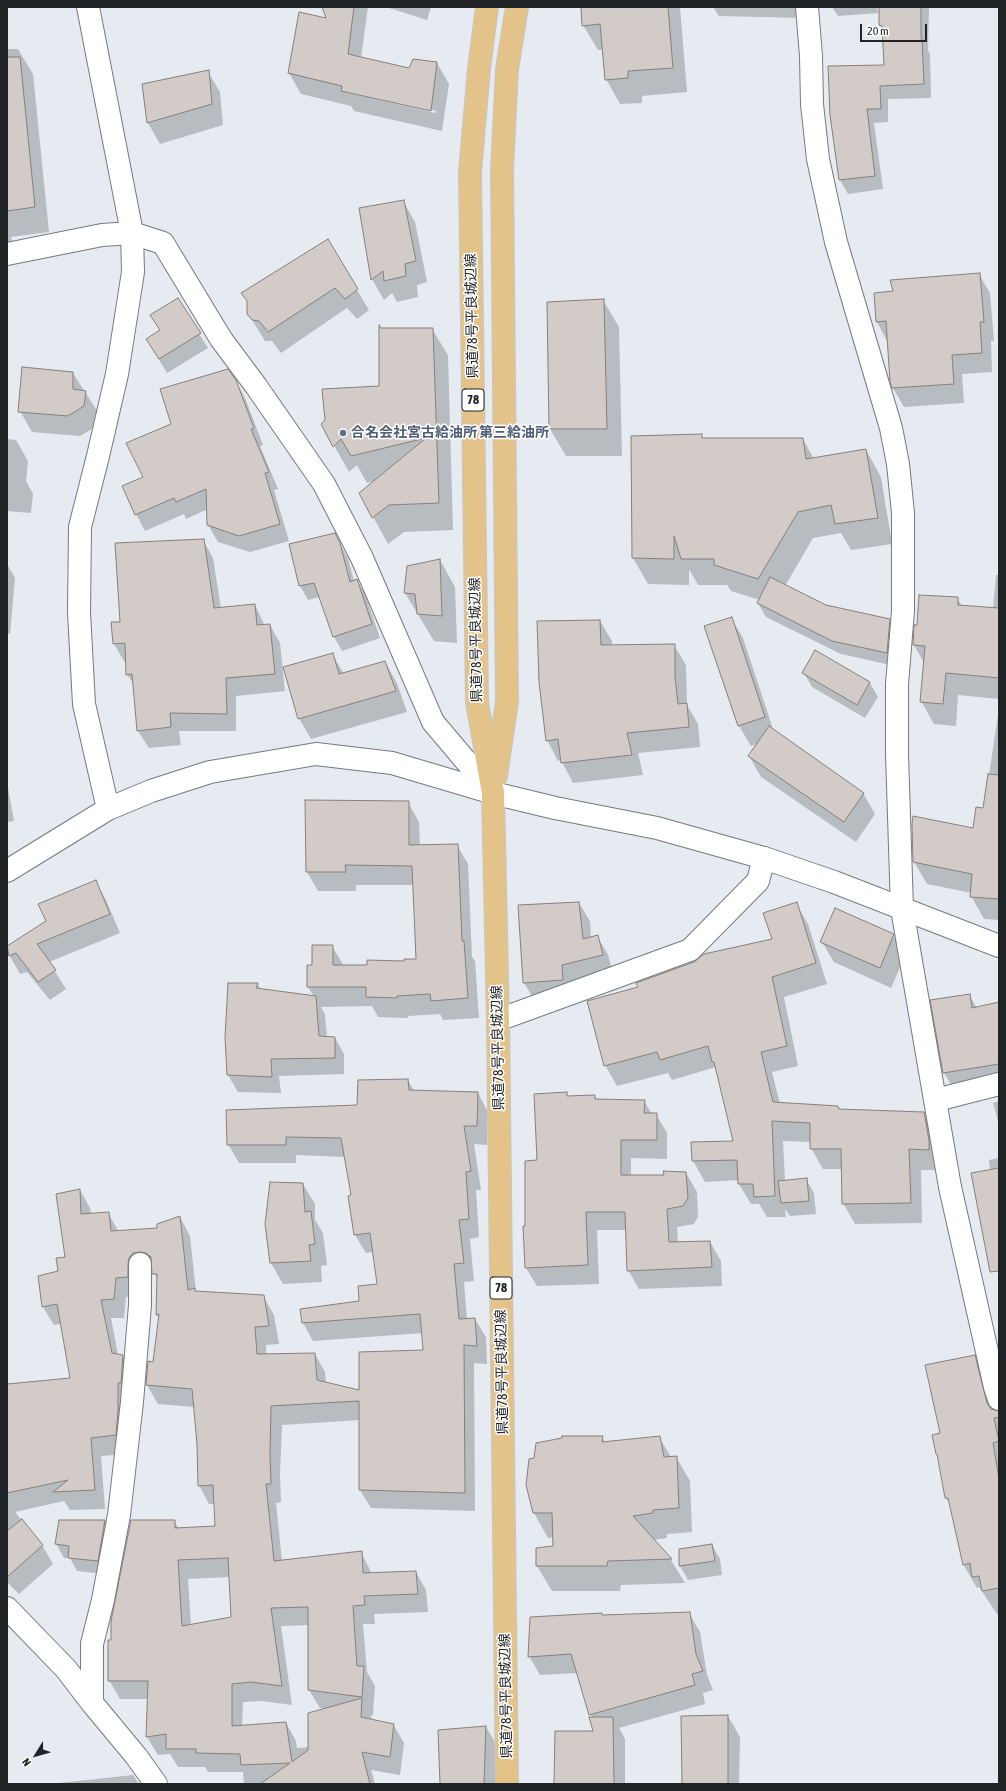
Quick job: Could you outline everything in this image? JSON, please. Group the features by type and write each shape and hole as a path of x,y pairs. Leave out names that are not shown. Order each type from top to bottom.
{"main road":[{"name":"県道78号平良城辺線","path":"487,7 479,69 470,172 477,702 493,793 498,1020 507,1784"},
{"name":"県道78号平良城辺線","path":"493,793 507,702 502,170 507,68 517,7"}],"street":[{"path":"88,7 132,233 133,272 117,374 80,527 79,613 84,704 108,808"},
{"path":"807,7 811,56 812,104 818,158 836,242 891,428 898,464 903,513 903,611 897,684 897,754 902,909 950,1188 990,1323 995,1387 999,1399"},
{"path":"7,254 102,235 132,233 163,243 221,339 256,386 324,484 362,558 433,722 493,793"},
{"path":"7,871 108,808 151,791 210,772 316,754 392,763 493,793 555,808 657,828 764,858 834,882 999,946"},
{"path":"498,1020 690,950 758,881 764,858"},
{"path":"936,1100 999,1084"},
{"path":"92,1703 92,1644 103,1600 119,1516 132,1402 140,1304 140,1264"},
{"path":"7,1608 66,1669 136,1756 156,1784"}],"building":[{"path":"322,7 354,7 348,54 409,68 413,59 437,62 431,111 341,91 342,86 288,73 299,12 326,18"},
{"path":"581,7 668,7 673,68 628,71 628,78 605,80 600,24 582,26"},
{"path":"879,7 921,7 921,39 924,84 880,86 881,109 867,109 875,176 839,180 830,115 828,66 884,65 882,26 879,25"},
{"path":"7,57 20,57 35,207 7,211"},
{"path":"209,70 212,104 147,123 142,84"},
{"path":"404,200 416,261 405,264 406,276 384,281 383,271 371,280 359,208"},
{"path":"328,239 358,289 345,299 335,288 268,332 259,321 252,320 247,314 247,301 241,293"},
{"path":"980,273 984,322 980,322 982,353 952,355 954,384 892,388 890,382 886,321 876,322 874,293 893,291 890,280"},
{"path":"178,298 201,333 159,359 146,339 160,330 150,315"},
{"path":"604,299 607,429 549,429 547,302"},
{"path":"379,325 381,328 433,328 439,503 389,505 372,518 359,493 426,438 351,456 341,439 333,447 321,424 325,420 322,389 379,386"},
{"path":"22,367 73,372 73,389 86,391 84,406 68,416 18,412"},
{"path":"228,369 236,380 254,428 251,429 269,472 265,473 280,524 239,536 207,525 206,489 176,502 174,498 135,515 122,486 143,477 126,443 171,424 160,389"},
{"path":"702,434 702,438 803,438 806,459 866,449 878,518 835,524 831,505 798,512 758,579 714,565 714,559 681,559 674,536 674,559 632,558 631,436"},
{"path":"335,533 340,543 350,582 357,579 372,624 333,637 314,583 299,586 289,544"},
{"path":"204,539 214,608 255,604 257,625 270,624 275,674 226,678 227,714 170,713 171,727 137,731 132,674 126,675 125,643 113,644 111,622 120,622 115,543"},
{"path":"440,559 442,616 417,614 415,594 404,593 407,566"},
{"path":"770,577 826,605 890,619 887,653 832,641 757,603"},
{"path":"919,595 958,597 958,605 999,608 999,678 946,673 943,704 920,702 925,646 913,645 914,625 917,625"},
{"path":"732,617 765,717 738,726 704,626"},
{"path":"600,620 601,645 675,644 675,677 678,704 687,703 689,727 627,733 632,755 561,763 558,739 546,741 539,682 537,621"},
{"path":"815,650 870,682 857,705 802,673"},
{"path":"333,653 339,674 385,661 396,691 298,719 283,667"},
{"path":"769,726 864,793 844,822 748,756"},
{"path":"988,774 999,775 999,899 970,897 972,874 913,862 913,816 973,828 976,807 983,808"},
{"path":"305,800 409,801 409,845 458,844 462,941 464,941 468,998 431,1001 430,994 397,996 397,998 366,997 366,987 307,987 307,965 312,965 312,945 333,945 333,965 367,965 367,960 404,961 404,959 416,959 412,866 345,865 346,872 306,872"},
{"path":"96,880 110,914 37,944 56,970 38,982 16,953 9,956 7,946 46,921 38,904"},
{"path":"579,902 583,939 598,935 603,955 562,965 563,980 523,983 518,905"},
{"path":"797,902 816,963 772,977 787,1046 761,1052 773,1102 838,1106 839,1109 924,1112 929,1140 929,1150 909,1149 911,1203 842,1204 841,1149 810,1149 810,1123 772,1121 775,1196 754,1197 753,1184 738,1184 737,1160 692,1161 691,1142 733,1141 714,1062 712,1062 708,1046 660,1060 657,1052 604,1066 587,1001 638,987 636,983 694,962 704,954 772,939 763,913"},
{"path":"835,908 894,934 880,968 820,942"},
{"path":"228,983 258,983 256,988 316,996 319,1036 335,1037 335,1058 271,1059 272,1077 227,1075 225,1038"},
{"path":"970,994 972,1008 999,1002 999,1064 943,1073 930,1000"},
{"path":"408,1079 409,1090 478,1092 477,1126 464,1126 471,1171 466,1172 469,1219 459,1220 464,1263 454,1264 459,1319 475,1318 477,1346 464,1345 465,1493 359,1490 359,1401 271,1406 271,1484 266,1484 274,1561 362,1551 363,1573 416,1571 418,1594 364,1596 365,1605 353,1606 357,1666 364,1666 362,1697 308,1690 308,1607 271,1608 282,1686 251,1682 232,1684 232,1726 286,1722 292,1762 308,1750 308,1713 362,1698 361,1717 394,1724 390,1757 362,1752 370,1784 260,1784 290,1763 241,1765 240,1754 196,1753 196,1749 166,1749 166,1734 146,1737 148,1681 108,1681 108,1640 111,1640 111,1621 131,1520 175,1520 175,1528 215,1526 213,1485 198,1486 197,1444 192,1389 146,1385 148,1361 153,1362 159,1314 156,1315 157,1274 152,1274 151,1257 146,1253 133,1253 129,1258 128,1277 116,1278 114,1299 101,1300 112,1353 123,1355 121,1383 118,1383 116,1435 91,1438 95,1490 53,1492 68,1480 7,1493 7,1384 70,1378 57,1304 42,1307 38,1276 58,1271 56,1258 65,1257 56,1194 80,1189 81,1214 109,1212 111,1231 157,1228 157,1224 180,1216 188,1290 195,1288 195,1291 264,1295 269,1326 255,1327 257,1354 315,1353 317,1380 359,1390 359,1352 423,1350 420,1314 302,1323 300,1309 359,1301 358,1286 377,1284 370,1233 354,1235 348,1196 351,1195 341,1138 286,1137 286,1145 227,1145 226,1110 357,1105 358,1080","holes":["228,1558 231,1617 182,1626 178,1560"]},
{"path":"567,1092 567,1096 595,1095 595,1099 645,1100 644,1113 657,1113 657,1140 621,1140 621,1175 664,1175 663,1171 686,1172 688,1198 683,1206 667,1209 669,1242 710,1241 712,1267 627,1271 625,1212 586,1212 588,1265 525,1268 523,1226 525,1226 525,1161 537,1160 534,1094"},
{"path":"999,1168 999,1271 990,1272 971,1173"},
{"path":"807,1178 809,1201 781,1203 778,1181"},
{"path":"270,1182 303,1183 305,1212 311,1211 315,1244 309,1245 311,1261 270,1263 265,1224"},
{"path":"975,1355 987,1403 991,1409 999,1411 999,1417 994,1418 999,1441 993,1443 999,1478 999,1588 982,1591 979,1576 972,1577 970,1563 963,1565 948,1498 945,1498 932,1435 940,1433 925,1365"},
{"path":"562,1436 603,1436 602,1442 660,1436 664,1457 677,1456 679,1508 653,1510 653,1513 633,1516 672,1559 608,1561 607,1566 536,1566 536,1548 553,1546 552,1513 533,1513 526,1485 529,1459 534,1458 536,1443 562,1438"},
{"path":"22,1519 43,1545 7,1577 7,1531"},
{"path":"59,1520 105,1520 98,1561 68,1558 69,1546 55,1544"},
{"path":"712,1544 715,1561 679,1566 679,1549"},
{"path":"690,1612 696,1654 703,1671 692,1674 695,1685 589,1715 571,1654 528,1657 530,1617 602,1613 602,1615"},
{"path":"728,1715 728,1784 682,1784 681,1716"},
{"path":"589,1717 613,1717 614,1784 554,1784 555,1731 593,1731"},
{"path":"486,1726 484,1784 440,1784 438,1730"}],"place":[{"name":"合名会社宮古給油所 第三給油所","path":"343,433"}]}
